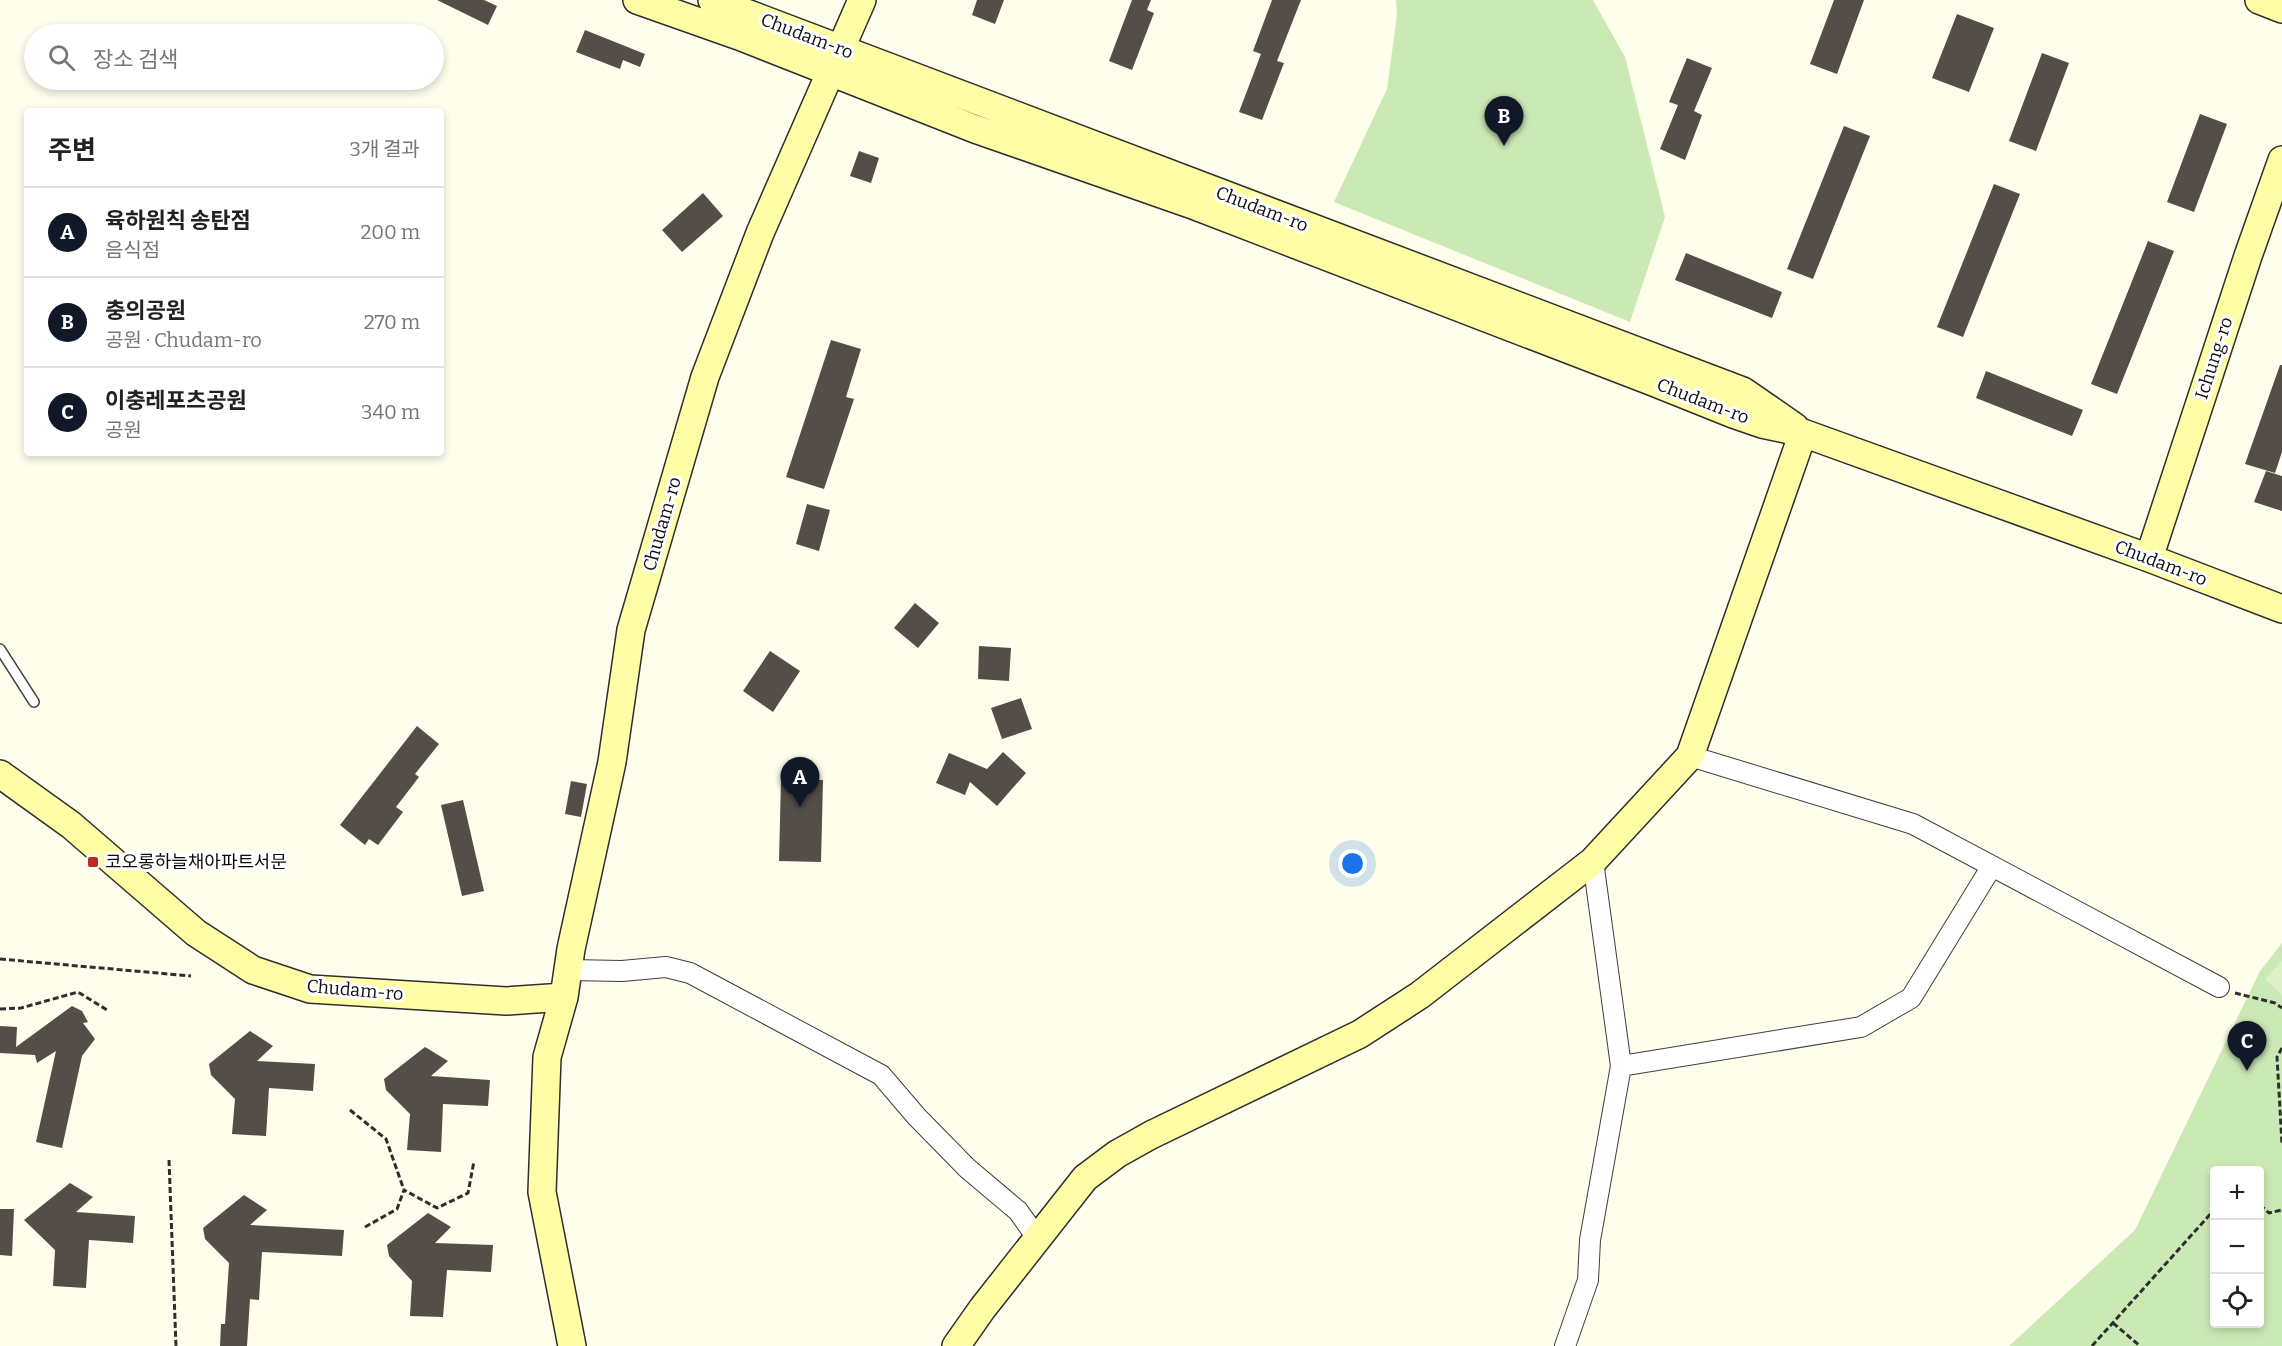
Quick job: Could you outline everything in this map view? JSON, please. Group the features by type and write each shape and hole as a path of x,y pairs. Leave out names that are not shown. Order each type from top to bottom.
{"street":[{"name":"Chudam-ro","path":"636,0 836,60"},
{"name":"Chudam-ro","path":"712,0 975,129 1201,208 1732,414 1762,424 1803,433 2149,558 2282,609"},
{"path":"836,60 862,0"},
{"path":"2259,0 2282,9"},
{"name":"Chudam-ro","path":"572,1346 542,1192 547,1057 564,997 571,949 612,762 634,618 705,377 760,234 836,60"},
{"name":"Ichung-ro","path":"2149,558 2248,256 2282,160"},
{"path":"956,1346 1085,1178 1117,1154 1151,1135 1360,1034 1420,995 1593,861 1690,756 1803,433"},
{"path":"1690,756 1913,824 2219,987"},
{"name":"Chudam-ro","path":"0,774 71,825 196,933 253,970 310,989 506,1001 564,997"},
{"path":"1565,1346 1588,1280 1590,1240 1621,1066 1593,861"},
{"path":"1621,1066 1861,1027 1911,998 1992,866"},
{"path":"569,970 622,971 666,967 690,973 881,1075 916,1117 967,1168 1018,1211 1038,1239"}],"lane":[{"path":"0,650 34,702"}],"path":[{"path":"0,959 191,976"},
{"path":"2219,987 2275,1003 2282,1008"},
{"path":"0,1009 21,1008 78,992 107,1011"},
{"path":"2282,1048 2277,1057 2282,1144"},
{"path":"350,1110 386,1139 404,1190 397,1209 365,1227"},
{"path":"169,1160 176,1346"},
{"path":"404,1190 437,1208 468,1193 474,1161"},
{"path":"2264,1209 2269,1213 2282,1210"},
{"path":"2092,1346 2210,1214"},
{"path":"2113,1323 2140,1346"}],"green space":[{"path":"1396,0 1593,0 1625,57 1665,217 1630,322 1334,202 1387,89 1397,15"},
{"path":"2282,943 2282,1346 2009,1346 2135,1230 2260,971"},
{"path":"2282,961 2282,995 2265,979"}],"building":[{"path":"437,0 484,0 497,6 488,25"},
{"path":"977,0 1004,0 995,24 972,15"},
{"path":"1132,0 1151,0 1147,10 1154,13 1132,70 1109,61"},
{"path":"1272,0 1301,0 1277,61 1284,63 1262,120 1239,112 1261,54 1253,51"},
{"path":"1834,0 1864,0 1837,74 1810,64"},
{"path":"1957,14 1994,28 1969,92 1932,78"},
{"path":"585,30 645,54 640,67 623,60 620,69 576,52"},
{"path":"2042,53 2069,63 2036,151 2009,141"},
{"path":"1687,58 1712,68 1694,111 1702,115 1685,160 1660,149 1678,105 1669,102"},
{"path":"2200,114 2227,124 2194,212 2167,202"},
{"path":"1844,126 1870,136 1813,279 1787,269"},
{"path":"859,151 879,158 871,183 850,176"},
{"path":"1994,184 2020,194 1963,337 1937,327"},
{"path":"703,193 723,216 682,252 662,230"},
{"path":"2148,241 2174,251 2117,394 2091,384"},
{"path":"1686,253 1782,292 1772,318 1675,280"},
{"path":"831,340 861,349 846,397 854,399 824,489 786,477"},
{"path":"2280,365 2282,365 2282,452 2275,473 2245,464"},
{"path":"1986,371 2083,410 2072,436 1976,398"},
{"path":"2266,471 2282,476 2282,511 2254,502"},
{"path":"807,504 830,510 819,551 796,544"},
{"path":"915,603 939,623 918,648 894,628"},
{"path":"979,646 1011,648 1009,681 978,679"},
{"path":"770,651 800,671 773,712 743,691"},
{"path":"1021,698 1032,729 1002,739 991,708"},
{"path":"417,726 439,744 415,774 419,777 396,807 403,812 378,845 369,839 365,845 340,825"},
{"path":"1003,752 1026,773 997,806 970,782 965,795 936,783 949,753 987,769"},
{"path":"781,779 823,780 821,862 779,861"},
{"path":"571,781 587,784 581,817 565,814"},
{"path":"463,800 484,891 462,896 441,805"},
{"path":"72,1006 82,1011 88,1022 83,1023 95,1039 82,1056 62,1148 36,1142 56,1051 37,1063 35,1055 0,1053 0,1026 17,1027 16,1047"},
{"path":"250,1031 273,1046 257,1061 315,1064 313,1091 269,1088 266,1136 232,1134 235,1099 211,1075 209,1064"},
{"path":"425,1047 448,1061 431,1076 490,1080 488,1106 443,1104 441,1152 407,1150 410,1114 386,1090 384,1079"},
{"path":"70,1183 93,1197 76,1212 135,1216 133,1243 89,1240 86,1288 53,1286 55,1250 24,1220"},
{"path":"244,1195 267,1210 250,1225 344,1230 342,1256 262,1252 259,1300 250,1299 247,1346 220,1346 221,1324 225,1324 229,1263 205,1239 203,1228"},
{"path":"0,1209 14,1209 12,1256 0,1255"},
{"path":"428,1213 451,1227 435,1243 493,1245 491,1272 447,1270 443,1317 410,1316 412,1281 389,1256 387,1245"}],"place":[{"name":"충의공원","path":"1504,146"},
{"name":"육하원칙 송탄점","path":"800,807"},
{"name":"코오롱하늘채아파트서문","path":"93,862"},
{"name":"이충레포츠공원","path":"2247,1071"}]}
